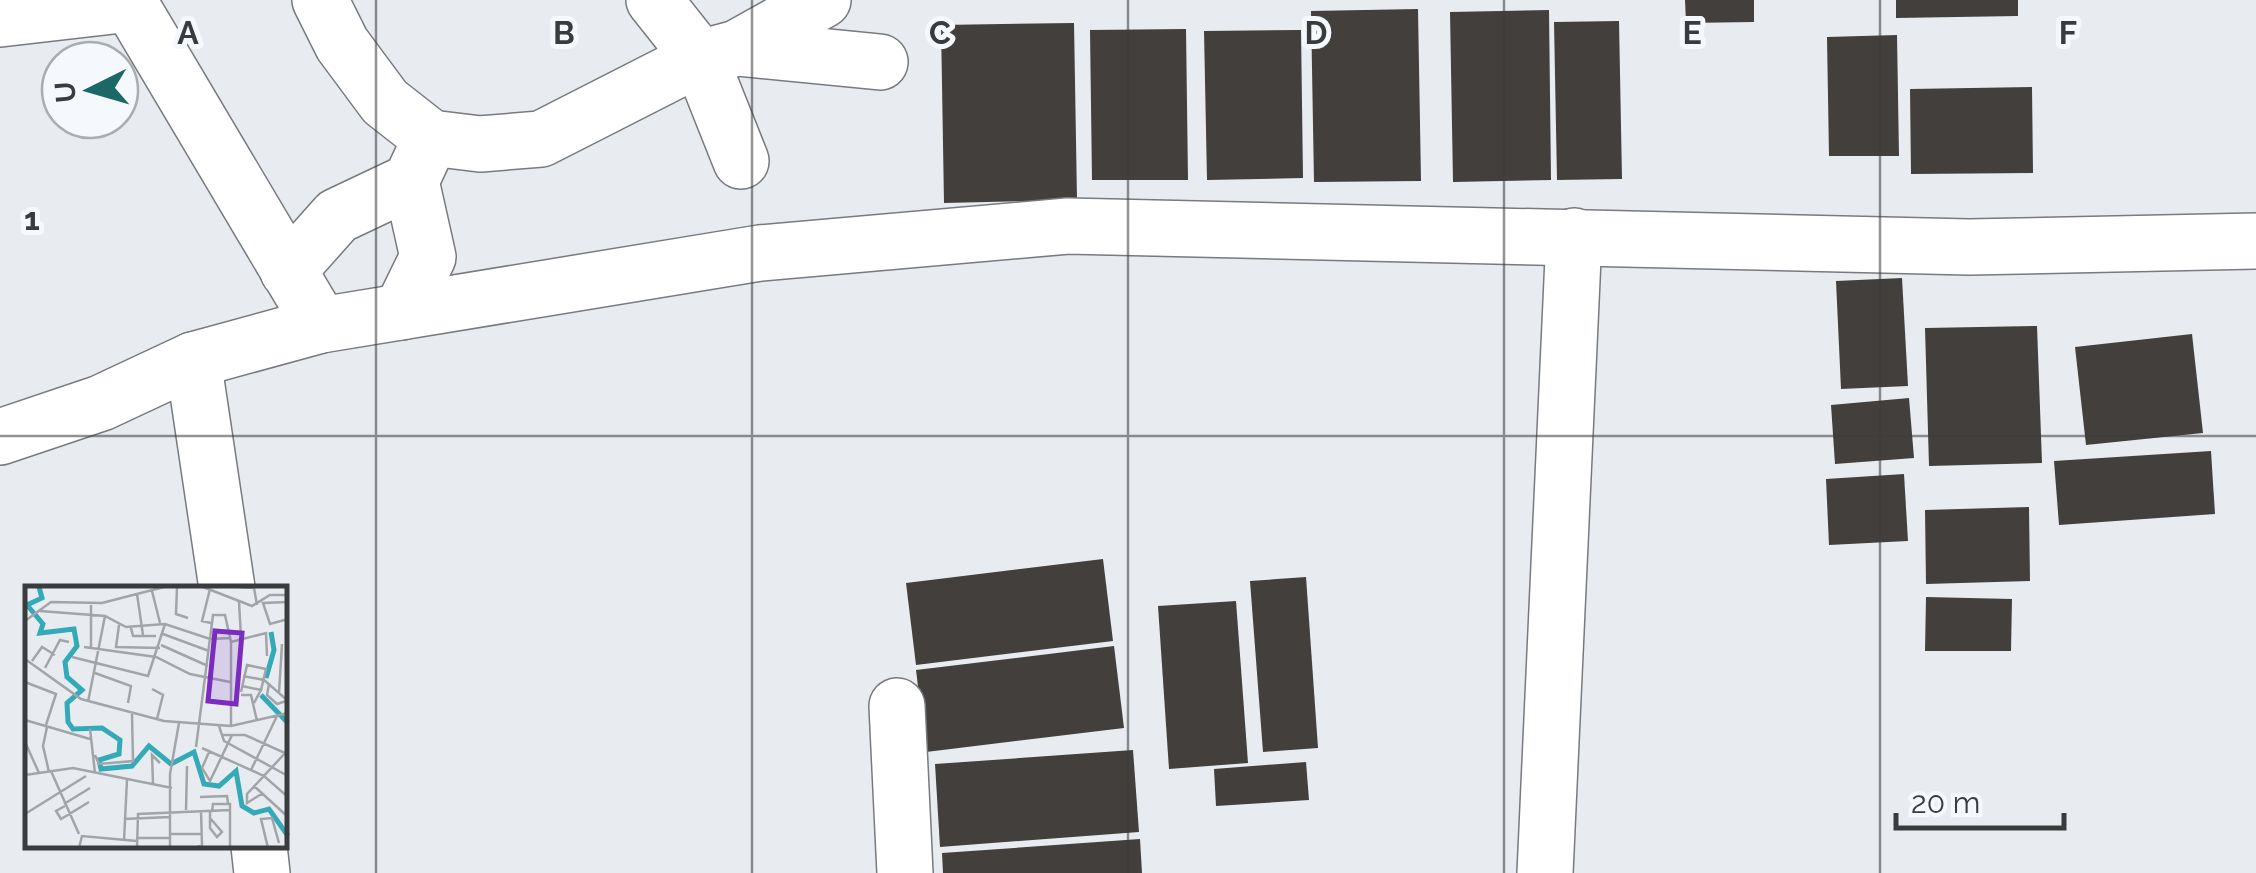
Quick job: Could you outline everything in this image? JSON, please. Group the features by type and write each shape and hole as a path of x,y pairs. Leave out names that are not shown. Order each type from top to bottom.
{"street":[{"path":"320,0 342,44 421,159 428,257 401,312"},
{"path":"654,0 719,53 880,62"},
{"path":"288,272 337,216 421,159 480,144 542,139 824,0"},
{"path":"0,20 129,2 321,326"},
{"path":"719,53 741,161"},
{"path":"0,437 101,402 193,360 321,326 760,254 1068,226 1968,246 2256,242"},
{"path":"1546,873 1574,236"},
{"path":"193,360 226,586"},
{"path":"897,706 905,873"},
{"path":"259,848 262,873"}],"building":[{"path":"1685,0 1754,0 1754,22 1686,23"},
{"path":"1896,0 2018,0 2018,16 1896,18"},
{"path":"1418,9 1421,181 1314,182 1311,11"},
{"path":"1549,10 1551,180 1453,182 1450,12"},
{"path":"1619,21 1622,179 1557,180 1554,22"},
{"path":"1074,23 1077,200 944,203 941,25"},
{"path":"1186,29 1188,180 1092,180 1090,30"},
{"path":"1301,30 1303,178 1207,180 1204,31"},
{"path":"1897,35 1899,156 1829,156 1827,37"},
{"path":"2032,87 2033,173 1911,174 1910,89"},
{"path":"1902,278 1908,386 1841,389 1836,281"},
{"path":"2037,326 2042,463 1929,466 1925,328"},
{"path":"2192,334 2203,433 2086,445 2075,347"},
{"path":"1909,398 1914,458 1835,464 1831,405"},
{"path":"2211,451 2215,514 2059,525 2054,461"},
{"path":"1904,474 1908,541 1829,545 1826,479"},
{"path":"2029,507 2030,581 1926,584 1925,510"},
{"path":"1103,559 1113,641 916,665 906,583"},
{"path":"1306,577 1318,748 1263,752 1250,581"},
{"path":"1926,597 2012,599 2011,651 1925,651"},
{"path":"1236,601 1248,763 1169,769 1158,606"},
{"path":"1114,646 1124,728 926,752 916,670"},
{"path":"1133,750 1139,832 940,847 935,764"},
{"path":"1306,762 1309,800 1216,806 1214,769"},
{"path":"1140,839 1142,873 943,873 942,853"}]}
